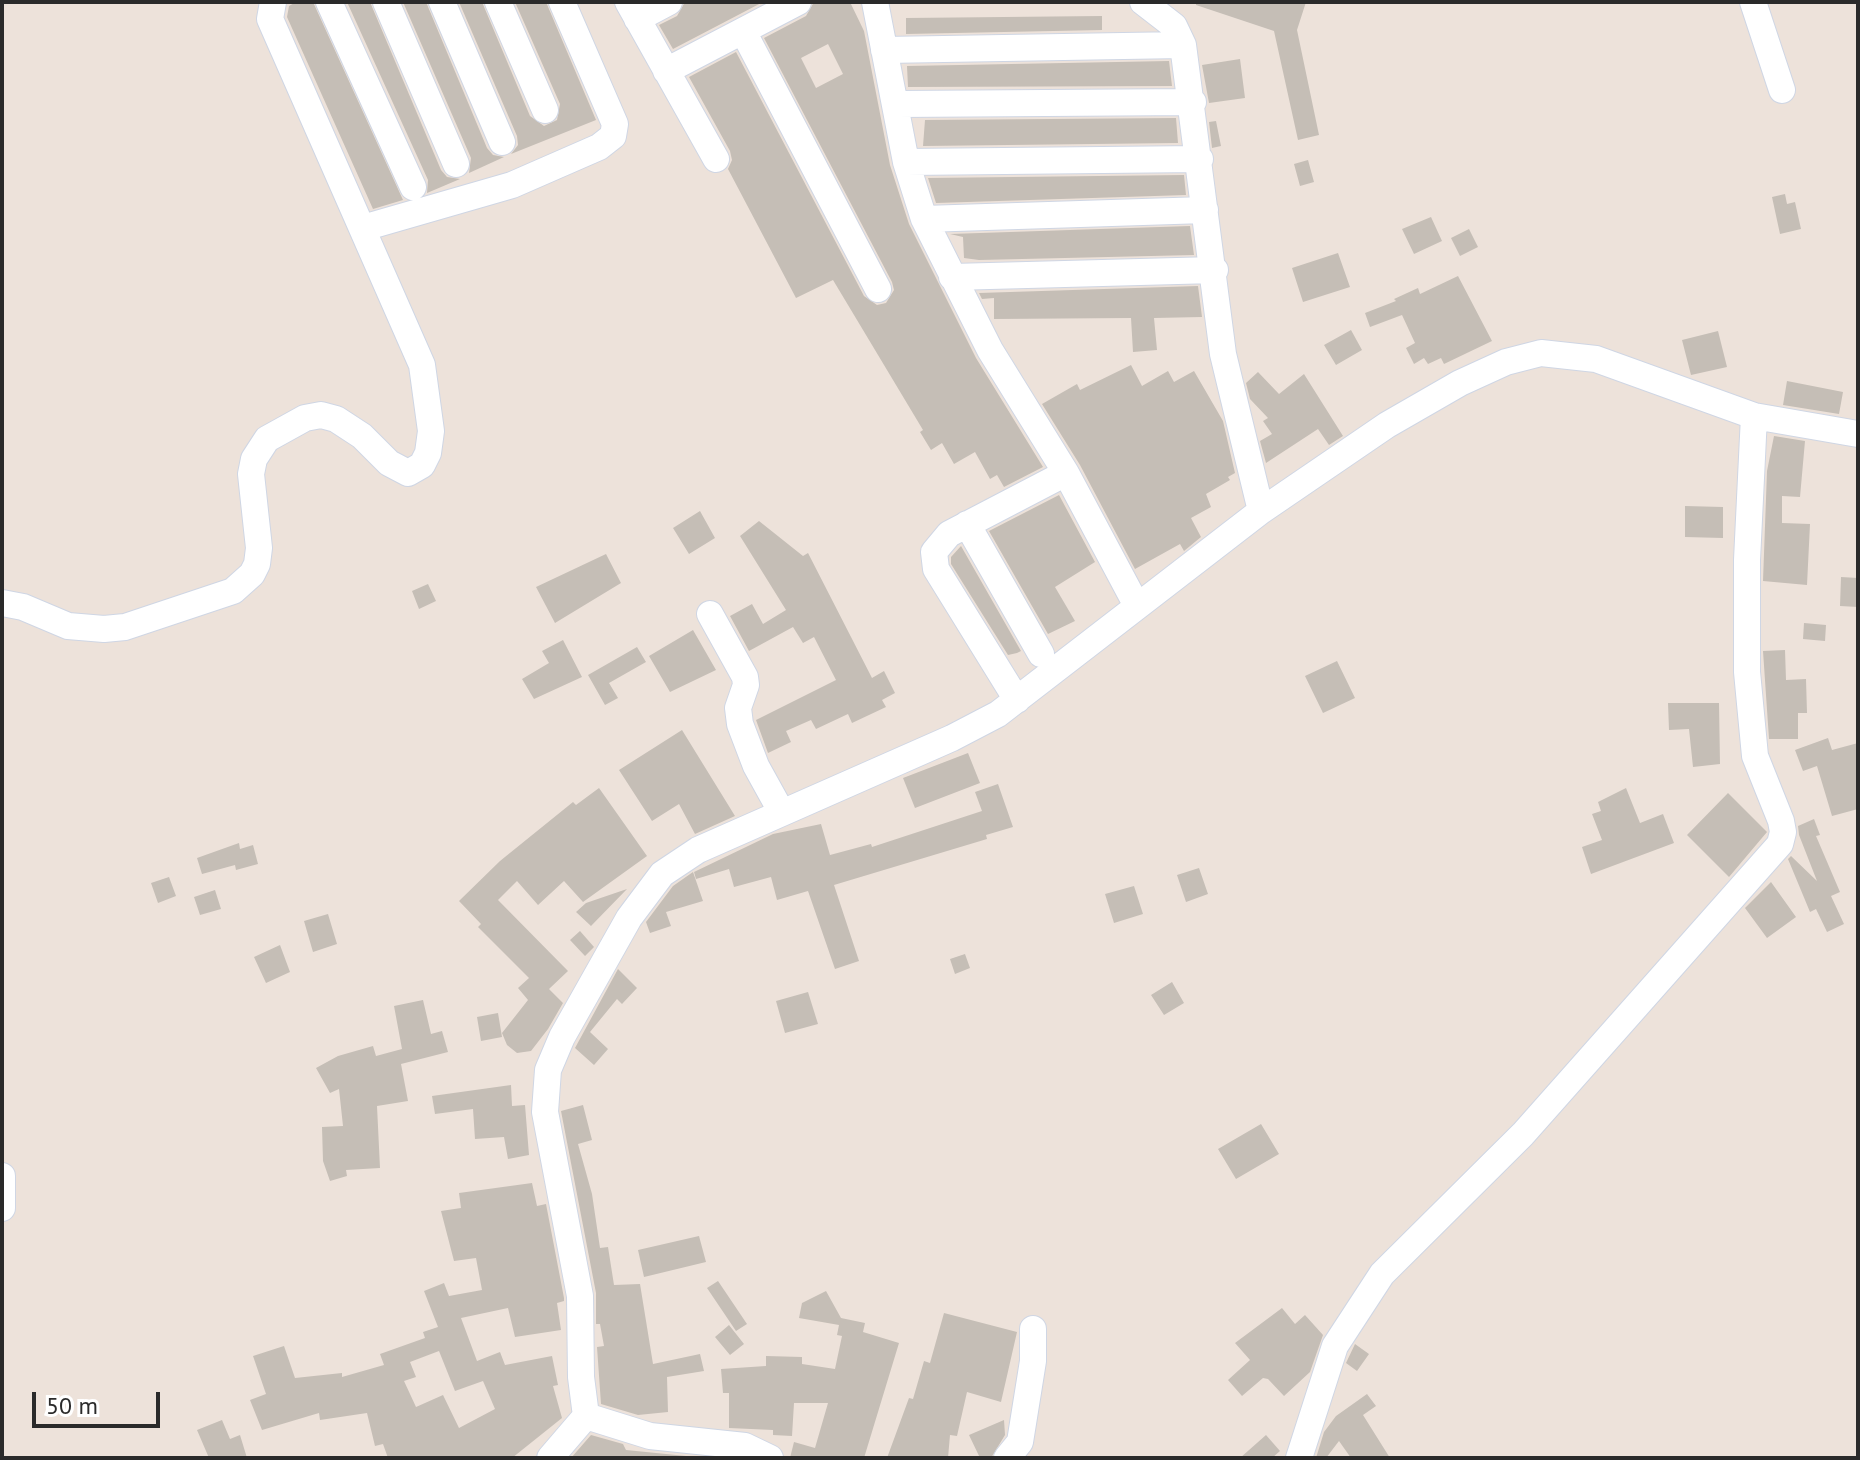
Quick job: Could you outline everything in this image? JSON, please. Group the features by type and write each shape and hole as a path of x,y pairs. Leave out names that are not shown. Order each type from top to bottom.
{"street":[{"path":"2,603 23,607 68,626 104,629 125,627 233,591 252,574 257,564 259,548 251,474 254,459 267,439 305,418 321,415 336,419 401,471 408,473 422,465 431,431 422,365 270,19 273,2"},
{"path":"329,2 413,187"},
{"path":"386,2 456,164"},
{"path":"442,2 502,142"},
{"path":"498,2 545,110"},
{"path":"363,228 512,185 599,147 613,136 615,124 562,2"},
{"path":"669,2 633,10 716,159"},
{"path":"666,71 798,2"},
{"path":"875,2 906,162 924,219 990,350 1066,473 1137,606"},
{"path":"1143,2 1174,26 1183,45 1215,270 1223,354 1261,511"},
{"path":"1753,2 1782,90"},
{"path":"743,31 878,289"},
{"path":"884,50 1183,45"},
{"path":"897,104 1193,102"},
{"path":"906,162 1200,159"},
{"path":"924,219 1205,210"},
{"path":"952,277 1215,270"},
{"path":"550,1458 586,1416 581,1377 580,1296 545,1112 548,1070 562,1037 629,918 662,874 698,850 952,738 1017,700 1261,511 1387,425 1506,362 1541,353 1596,359 1754,416 1858,434"},
{"path":"1299,1458 1335,1346 1376,1283 1523,1134 1780,844 1783,832 1781,821 1755,756 1747,672 1747,560 1754,416"},
{"path":"1017,700 933,560 940,543 967,524 1066,473"},
{"path":"967,524 1041,654"},
{"path":"710,614 745,677 746,685 738,708 740,724 756,766 782,813"},
{"path":"1002,675 1041,654 1055,651 1074,655"},
{"path":"2,1176 2,1208"},
{"path":"1007,1458 1020,1442 1033,1361 1033,1329"},
{"path":"586,1416 650,1436 745,1446 770,1458"}],"building":[{"path":"296,2 313,2 403,200 373,209 287,17 289,6"},
{"path":"347,2 370,2 441,170 447,177 460,179 427,193 428,180"},
{"path":"403,2 426,2 487,148 493,155 504,157 469,173 471,158"},
{"path":"459,2 482,2 530,116 544,126 557,120 560,104 515,2 546,2 596,120 511,154 518,145 517,136"},
{"path":"685,2 763,2 673,49 659,25 677,16"},
{"path":"814,2 850,2 864,31 890,165 909,224 976,358 1043,467 1004,487 997,475 990,479 975,452 954,464 942,443 931,450 920,432 923,430 833,280 796,298 728,169 732,160 730,151 689,77 736,52 864,296 877,305 886,303 894,290 892,282 764,38 806,16","holes":["828,44 843,74 816,88 801,58"]},
{"path":"1196,2 1306,2 1297,30 1319,135 1298,140 1274,31 1196,5"},
{"path":"1102,16 1102,30 906,34 906,18"},
{"path":"1240,59 1245,98 1209,103 1202,65"},
{"path":"1169,61 1172,86 908,87 907,66"},
{"path":"1176,118 1178,143 923,146 925,120"},
{"path":"1216,121 1221,146 1212,148 1209,122"},
{"path":"1308,160 1314,182 1300,186 1294,164"},
{"path":"1184,175 1186,195 936,203 928,178"},
{"path":"1785,194 1787,204 1795,202 1801,229 1780,234 1772,197"},
{"path":"1431,217 1442,241 1414,254 1402,229"},
{"path":"1190,226 1194,255 979,260 964,258 963,237 950,234"},
{"path":"1469,229 1478,247 1460,256 1451,238"},
{"path":"1338,253 1350,287 1303,302 1292,268"},
{"path":"1458,276 1492,341 1444,364 1441,358 1428,364 1424,358 1414,364 1406,348 1415,343 1402,315 1370,327 1365,313 1418,288 1420,294"},
{"path":"1198,286 1202,317 1154,318 1157,350 1133,352 1131,318 994,319 994,298 982,299 979,293"},
{"path":"1351,330 1362,350 1336,365 1324,345"},
{"path":"1718,331 1727,367 1691,375 1682,340"},
{"path":"1131,365 1142,386 1168,371 1174,382 1194,371 1223,421 1235,473 1228,477 1230,480 1206,494 1211,507 1191,518 1201,537 1184,551 1180,544 1135,569 1080,465 1042,404 1077,384 1080,390"},
{"path":"1258,372 1279,394 1304,374 1343,436 1329,445 1318,429 1266,463 1260,441 1272,434 1263,421 1268,418 1250,399 1246,383"},
{"path":"1787,381 1843,392 1839,414 1783,405"},
{"path":"1774,436 1805,441 1800,497 1782,496 1782,523 1810,524 1807,585 1763,581 1767,471"},
{"path":"1059,495 1095,562 1055,587 1075,621 1048,634 989,531"},
{"path":"1685,506 1723,507 1723,538 1685,537"},
{"path":"700,511 715,538 689,554 673,528"},
{"path":"759,521 803,556 808,553 872,678 884,671 895,693 882,700 886,707 852,723 848,714 816,729 811,720 786,731 791,742 768,753 756,720 836,680 814,637 803,643 793,627 749,651 730,616 752,604 763,624 786,610 740,536"},
{"path":"961,546 1021,651 1008,655 951,564 951,557"},
{"path":"606,554 621,583 555,623 536,587"},
{"path":"1841,577 1858,578 1858,607 1840,606"},
{"path":"428,584 436,601 419,609 412,591"},
{"path":"1804,623 1826,625 1825,641 1803,639"},
{"path":"693,630 716,670 670,692 649,656"},
{"path":"563,640 582,677 534,699 522,679 549,663 542,651"},
{"path":"637,647 646,662 609,683 618,698 605,705 588,675"},
{"path":"1785,650 1786,680 1806,679 1807,713 1798,713 1798,739 1769,739 1763,651"},
{"path":"1337,661 1355,698 1323,713 1305,676"},
{"path":"1668,703 1719,703 1720,764 1693,767 1689,729 1669,730"},
{"path":"682,730 735,816 695,834 679,804 652,821 619,770"},
{"path":"1828,738 1832,750 1858,743 1858,809 1832,816 1817,766 1803,771 1795,750"},
{"path":"968,753 980,783 915,808 903,778"},
{"path":"998,784 1013,827 986,835 987,839 834,885 859,961 835,969 808,891 777,900 771,877 734,887 729,869 696,879 694,872 773,834 821,824 830,855 871,844 872,847 982,811 975,792"},
{"path":"599,788 647,856 583,902 564,881 538,905 517,881 498,900 568,971 549,989 563,1003 548,1029 531,1051 517,1053 507,1045 502,1033 528,1000 518,988 529,978 478,927 481,924 459,901 500,861 573,802 576,805"},
{"path":"1626,788 1640,823 1663,814 1674,843 1591,874 1582,847 1602,840 1592,814 1601,811 1598,802"},
{"path":"1728,793 1767,832 1729,877 1687,835"},
{"path":"1814,819 1820,835 1816,836 1840,892 1831,896 1844,924 1827,932 1816,909 1810,912 1788,859 1791,856 1817,881 1798,826"},
{"path":"239,843 240,849 253,845 258,864 236,870 235,865 202,874 197,858"},
{"path":"1199,868 1208,894 1186,902 1177,875"},
{"path":"693,872 703,901 666,912 671,926 650,933 646,922 673,886"},
{"path":"169,877 176,896 158,903 151,883"},
{"path":"1771,882 1796,917 1767,938 1745,908"},
{"path":"1134,886 1143,914 1114,923 1105,894"},
{"path":"627,889 591,926 576,912 586,903"},
{"path":"215,890 221,909 200,915 194,897"},
{"path":"328,914 337,944 313,952 304,921"},
{"path":"580,931 594,947 585,956 570,940"},
{"path":"280,945 290,972 266,983 254,957"},
{"path":"965,954 970,968 955,974 950,959"},
{"path":"618,969 637,988 622,1004 617,999 590,1032 608,1049 594,1065 575,1048"},
{"path":"1172,982 1184,1003 1164,1015 1151,995"},
{"path":"808,992 818,1024 785,1033 776,1001"},
{"path":"423,1000 431,1034 442,1031 448,1052 401,1064 408,1101 377,1106 380,1168 346,1170 347,1176 330,1181 323,1161 322,1127 343,1126 339,1089 330,1093 316,1068 338,1056 373,1046 376,1056 402,1049 394,1006"},
{"path":"498,1013 502,1037 481,1041 477,1017"},
{"path":"511,1085 512,1106 525,1105 529,1155 508,1159 504,1137 475,1139 473,1109 435,1114 432,1096"},
{"path":"583,1105 592,1140 578,1144 592,1194 600,1248 608,1247 614,1285 640,1284 653,1364 700,1354 704,1371 667,1377 668,1412 638,1415 601,1404 597,1347 604,1346 600,1324 596,1324 596,1293 561,1111"},
{"path":"1261,1124 1279,1154 1236,1179 1218,1149"},
{"path":"532,1183 537,1206 546,1204 564,1298 564,1301 557,1303 561,1330 515,1337 508,1308 461,1318 477,1361 500,1352 505,1365 552,1356 558,1385 553,1386 562,1418 512,1458 388,1458 383,1444 375,1446 367,1413 320,1420 319,1413 262,1430 250,1400 266,1394 253,1356 284,1346 295,1378 342,1373 342,1377 384,1365 380,1354 425,1338 423,1332 438,1327 424,1291 444,1283 449,1296 482,1290 476,1258 454,1261 441,1211 461,1208 459,1193","holes":["439,1351 455,1391 483,1381 495,1409 459,1428 443,1395 416,1407 404,1381 416,1377 410,1362"]},
{"path":"699,1236 706,1262 644,1277 638,1250"},
{"path":"718,1281 747,1324 736,1331 707,1288"},
{"path":"826,1291 841,1318 865,1323 863,1332 899,1343 864,1458 790,1458 794,1442 815,1448 828,1403 794,1403 792,1436 773,1435 773,1430 729,1428 729,1393 723,1393 721,1369 766,1366 766,1356 802,1357 802,1364 835,1369 842,1336 837,1335 839,1325 799,1318 802,1303"},
{"path":"1282,1308 1295,1324 1305,1315 1323,1335 1310,1372 1284,1396 1268,1379 1263,1378 1242,1396 1228,1380 1250,1360 1235,1343"},
{"path":"944,1313 1017,1332 1001,1402 967,1392 957,1436 950,1435 948,1458 887,1458 909,1398 913,1399 924,1361 930,1363"},
{"path":"729,1325 744,1344 730,1355 715,1337"},
{"path":"1355,1344 1369,1354 1357,1371 1346,1363"},
{"path":"1367,1394 1376,1406 1363,1415 1390,1458 1351,1458 1339,1441 1326,1458 1316,1458 1324,1432 1336,1416"},
{"path":"222,1420 230,1439 240,1435 247,1458 209,1458 197,1430"},
{"path":"1004,1420 1005,1435 991,1458 980,1458 969,1435"},
{"path":"591,1435 623,1444 626,1450 706,1458 571,1458"},
{"path":"1266,1435 1280,1451 1272,1458 1240,1458"}]}
